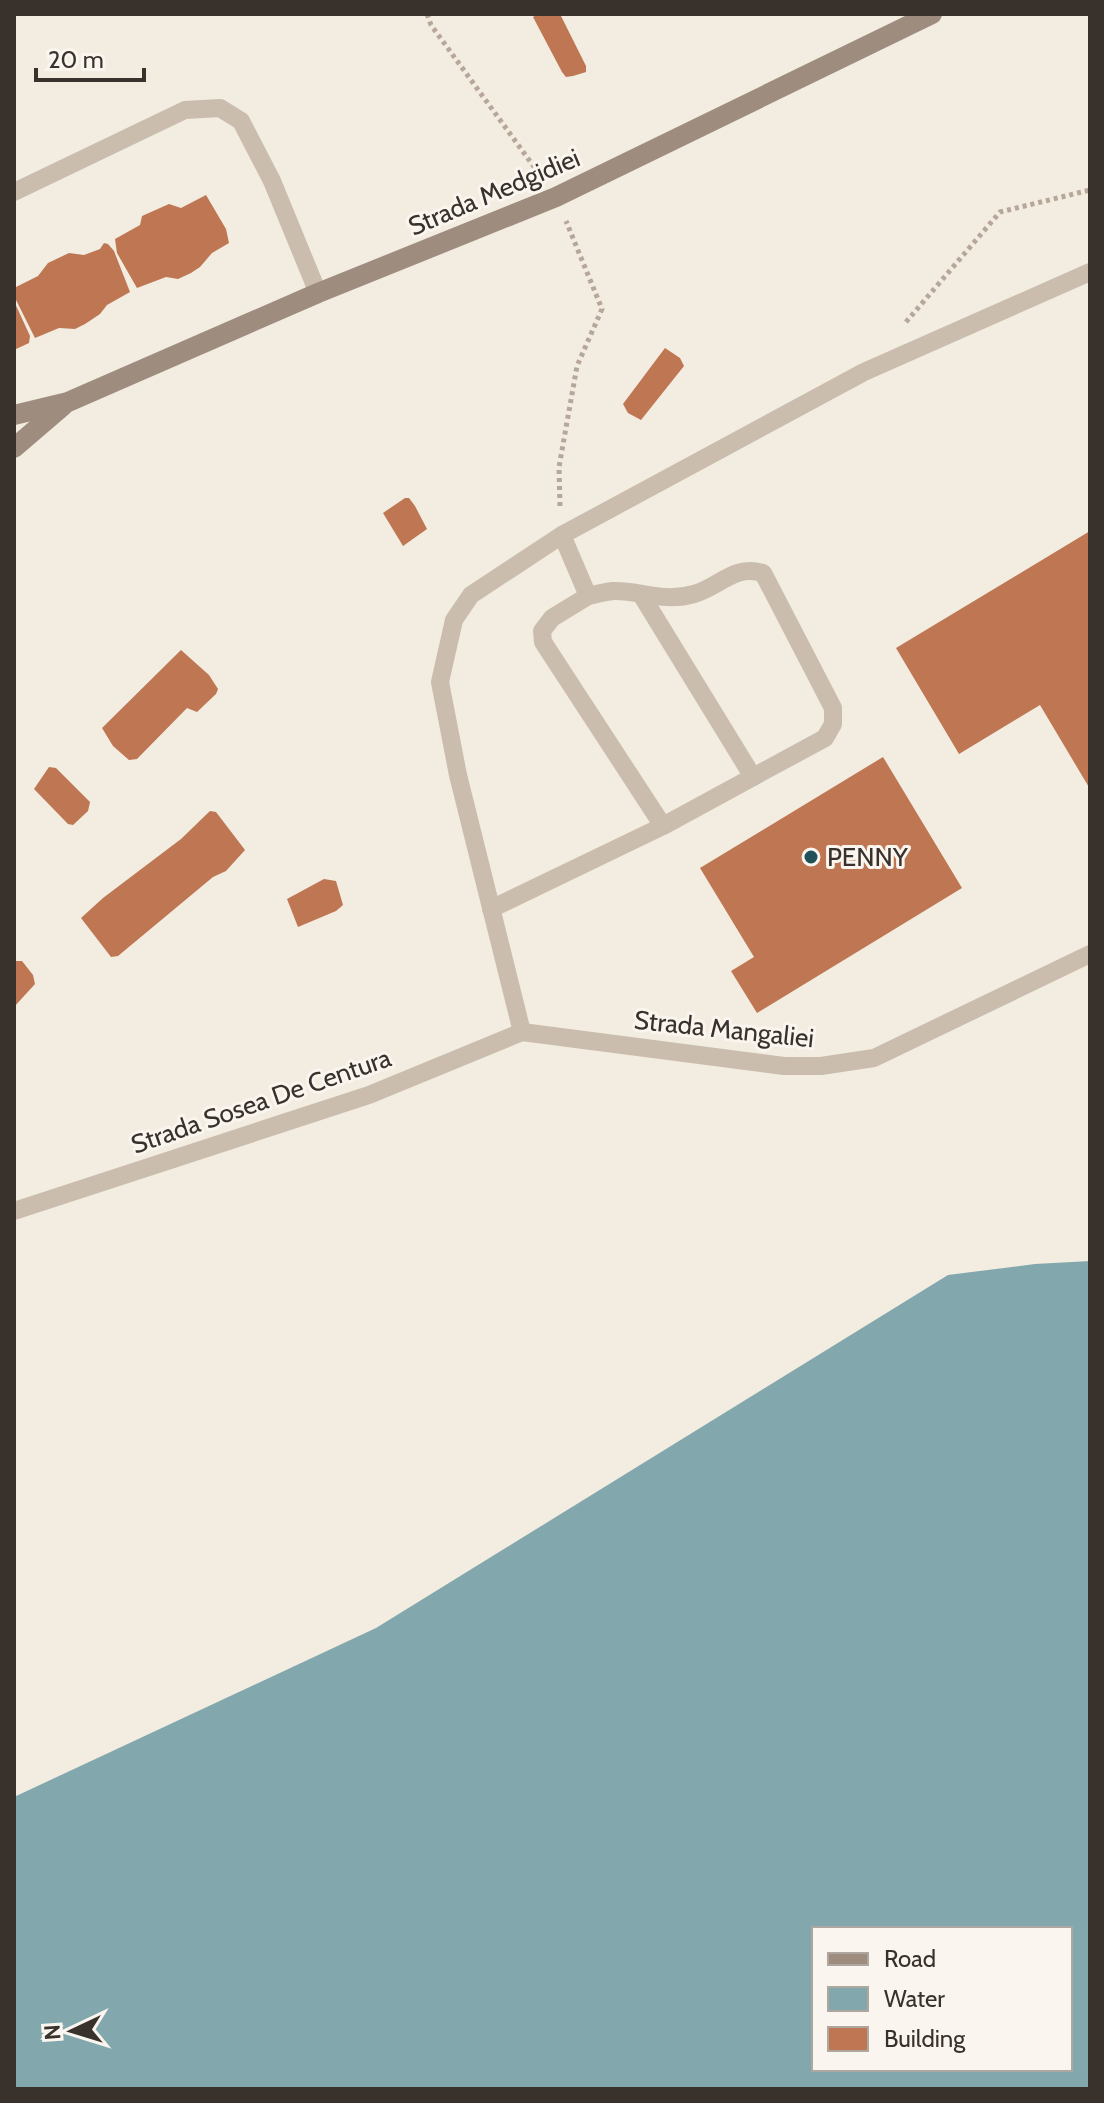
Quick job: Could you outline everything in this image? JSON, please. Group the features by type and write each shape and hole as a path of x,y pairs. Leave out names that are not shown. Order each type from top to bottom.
{"main road":[{"name":"Strada Medgidiei","path":"14,415 68,402 318,293 556,197 932,14"},
{"name":"Strada Medgidiei","path":"14,448 68,402"}],"lane":[{"path":"14,192 185,110 220,108 241,121 272,181 318,293"},
{"path":"522,1032 458,775 440,682 454,620 471,595 562,535 864,372 1090,272"},
{"path":"562,535 588,596"},
{"path":"491,909 663,826 825,738 833,724 833,708 763,573 750,569 741,571 692,595 667,598 615,591 588,596 552,618 542,631 543,642 663,826"},
{"path":"642,596 753,777"},
{"name":"Strada Mangaliei","path":"522,1032 784,1066 821,1066 874,1058 1090,954"},
{"name":"Strada Sosea De Centura","path":"14,1211 369,1095 522,1032"}],"path":[{"path":"427,14 431,25 556,197 602,309 577,366 559,467 562,535"},
{"path":"903,326 1000,212 1090,190"}],"water":[{"path":"1090,1261 1090,2089 14,2089 14,1797 376,1628 948,1275 1035,1264"}],"building":[{"path":"538,14 560,14 586,66 586,72 566,77 533,17"},
{"path":"206,195 226,229 229,243 212,253 191,273 178,279 166,277 137,288 117,253 115,239 140,225 142,216 169,204 181,208"},
{"path":"104,243 114,251 130,292 75,329 59,328 35,338 14,296 16,287 38,276 48,263 69,253 84,255 100,249"},
{"path":"14,301 30,336 29,343 14,350"},
{"path":"665,348 680,358 684,366 641,420 628,413 623,404"},
{"path":"409,498 415,506 427,529 403,546 383,513"},
{"path":"1090,531 1090,789 1040,705 959,754 896,648"},
{"path":"181,650 209,675 218,689 216,694 197,712 187,708 137,759 129,760 113,746 102,728"},
{"path":"883,757 962,888 757,1013 731,971 754,957 700,868"},
{"path":"49,767 56,768 90,802 88,811 73,825 68,824 34,789"},
{"path":"210,811 216,812 245,850 226,871 213,877 118,956 111,957 81,918 181,839"},
{"path":"324,879 336,881 343,905 298,927 287,899"},
{"path":"14,961 22,961 33,975 35,984 14,1007"}],"place":[{"name":"PENNY","path":"811,857"}]}
